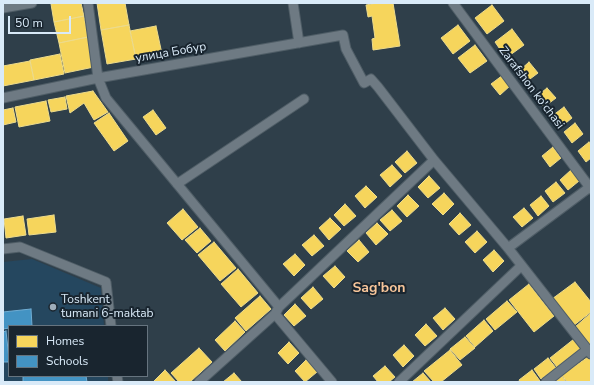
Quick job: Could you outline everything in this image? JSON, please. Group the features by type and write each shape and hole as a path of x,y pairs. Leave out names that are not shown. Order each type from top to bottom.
{"street":[{"path":"3,8 32,3"},
{"path":"88,3 98,78 106,98 177,184 332,382"},
{"path":"293,3 299,43"},
{"name":"Zarafshon ko'chasi","path":"453,3 590,188"},
{"name":"улица Бобур","path":"3,98 98,78 343,35 346,48 364,84 371,80 378,87 434,160"},
{"path":"177,184 304,99"},
{"path":"199,382 277,311 434,160 508,248 589,352 546,382"},
{"path":"508,248 590,188"},
{"path":"3,249 20,247 106,282 111,325"},
{"path":"398,382 522,266"}],"shaded area":[{"name":"Toshkent tumani 6-maktab","path":"32,259 101,288 104,325 8,325 8,377 108,377 108,382 3,382 3,262"}],"building: Homes":[{"path":"81,3 84,16 54,22 51,4"},
{"path":"97,3 125,3 129,25 101,30"},
{"path":"393,3 400,46 373,50 372,39 375,38 372,16 368,17 366,5"},
{"path":"492,5 504,21 487,34 475,18"},
{"path":"84,16 88,37 59,43 54,22"},
{"path":"129,25 136,59 107,64 101,30"},
{"path":"458,25 470,41 453,54 441,38"},
{"path":"156,26 162,54 136,59 130,31"},
{"path":"512,29 524,45 506,58 495,42"},
{"path":"88,37 94,67 65,73 59,43"},
{"path":"475,45 487,61 470,73 458,58"},
{"path":"60,54 64,74 34,80 30,60"},
{"path":"30,61 34,80 3,86 3,66"},
{"path":"529,62 538,73 526,82 518,72"},
{"path":"503,75 511,85 500,95 491,84"},
{"path":"547,88 556,98 544,107 536,97"},
{"path":"93,91 108,112 94,120 84,103 70,113 66,96"},
{"path":"65,97 67,109 51,112 48,100"},
{"path":"46,101 50,121 19,127 15,107"},
{"path":"564,107 572,118 561,127 552,116"},
{"path":"13,108 16,122 3,125 3,110"},
{"path":"153,110 166,128 156,135 143,117"},
{"path":"109,113 128,141 114,151 94,123"},
{"path":"575,123 583,134 572,143 564,132"},
{"path":"589,142 591,145 591,158 586,162 578,151"},
{"path":"553,147 561,158 550,167 542,156"},
{"path":"407,151 417,163 405,173 395,162"},
{"path":"392,165 402,176 390,187 380,175"},
{"path":"571,170 579,181 568,190 560,180"},
{"path":"429,176 440,188 428,198 418,187"},
{"path":"556,182 565,193 553,202 545,191"},
{"path":"366,186 377,197 365,208 355,196"},
{"path":"444,193 454,204 443,215 432,204"},
{"path":"408,195 419,206 407,217 397,206"},
{"path":"541,196 549,206 538,216 530,205"},
{"path":"345,204 356,216 344,226 334,215"},
{"path":"524,208 533,218 522,227 513,217"},
{"path":"183,209 198,227 182,240 167,223"},
{"path":"392,210 402,221 390,231 380,220"},
{"path":"460,213 471,225 459,235 449,224"},
{"path":"54,215 56,232 29,235 27,219"},
{"path":"23,216 26,235 6,238 4,219"},
{"path":"330,218 341,229 329,240 319,228"},
{"path":"377,223 388,234 376,245 366,233"},
{"path":"200,228 211,241 197,253 185,240"},
{"path":"477,231 487,242 475,253 465,242"},
{"path":"314,235 324,246 312,256 302,245"},
{"path":"359,240 369,252 358,262 347,251"},
{"path":"214,242 236,268 220,281 198,255"},
{"path":"494,250 504,261 493,272 483,260"},
{"path":"295,254 305,265 294,276 283,264"},
{"path":"335,266 345,277 334,288 323,276"},
{"path":"238,269 258,293 241,307 221,284"},
{"path":"575,282 591,302 591,312 573,326 552,299"},
{"path":"529,284 554,316 534,332 509,300"},
{"path":"313,287 323,299 311,309 301,298"},
{"path":"260,296 271,309 246,331 235,318"},
{"path":"507,301 517,312 495,330 486,319"},
{"path":"295,304 306,316 294,326 284,315"},
{"path":"445,308 455,319 443,330 433,318"},
{"path":"591,313 591,346 575,327"},
{"path":"484,320 493,331 475,347 466,336"},
{"path":"235,321 245,332 225,351 215,340"},
{"path":"426,324 437,336 425,346 415,335"},
{"path":"465,337 475,348 460,360 450,349"},
{"path":"574,339 581,348 557,367 550,358"},
{"path":"289,342 299,353 288,364 278,353"},
{"path":"404,345 414,356 403,367 393,355"},
{"path":"199,348 212,362 190,382 179,382 171,373"},
{"path":"450,350 462,365 441,382 434,382 424,371"},
{"path":"591,355 591,382 567,382 562,375"},
{"path":"548,358 556,368 541,379 534,369"},
{"path":"306,360 317,372 305,382 295,371"},
{"path":"385,366 395,377 389,382 378,382 373,376"},
{"path":"165,370 176,382 153,382"},
{"path":"532,370 540,381 520,382 519,380"},
{"path":"234,373 242,382 223,382"},
{"path":"423,373 431,382 412,382"},
{"path":"562,376 566,382 555,382"}],"building: Schools":[{"path":"31,309 32,325 8,325 8,328 3,329 3,312"},
{"path":"6,331 8,362 3,362 3,332"},
{"path":"23,377 86,377 87,382 23,382"}],"place":[{"name":"Toshkent tumani 6-maktab","path":"53,307"}],"district":[{"name":"Sag'bon","path":"379,289"}]}
